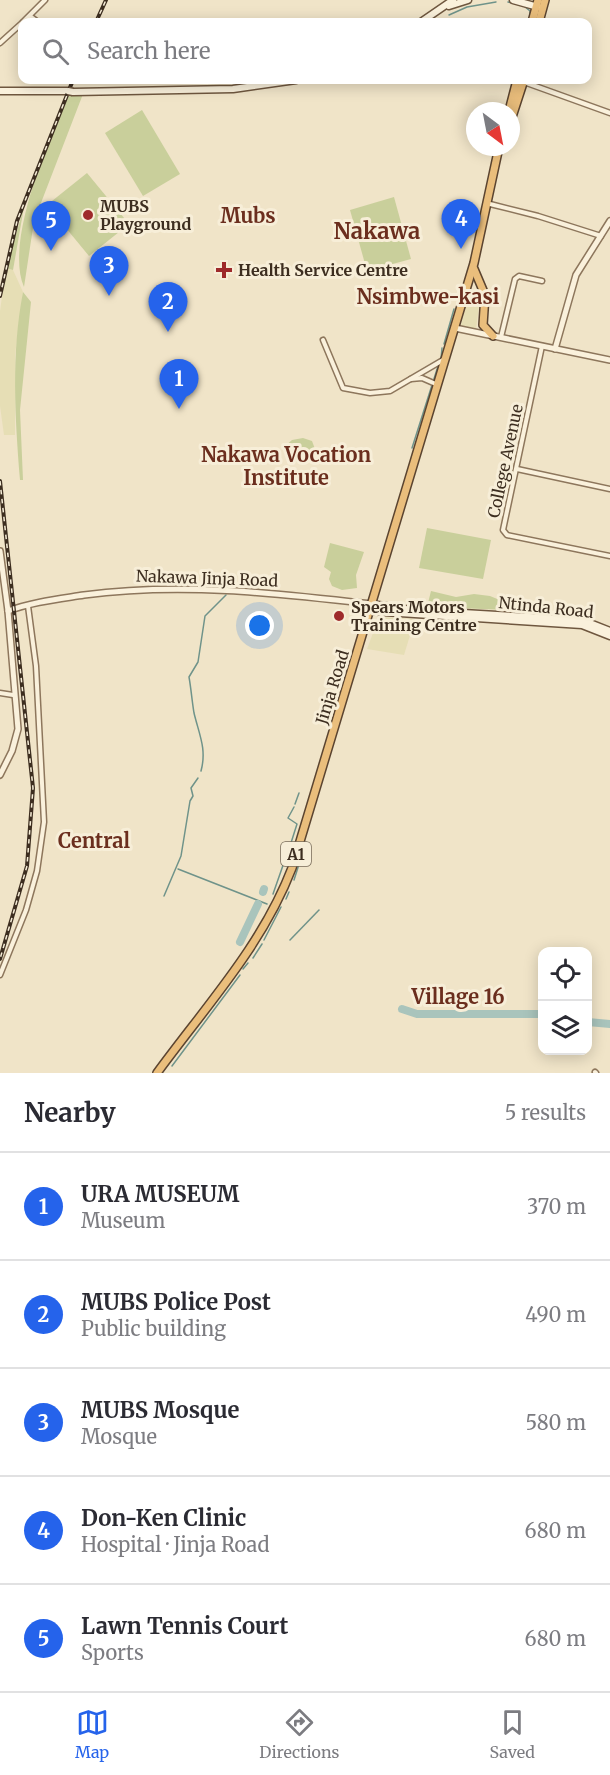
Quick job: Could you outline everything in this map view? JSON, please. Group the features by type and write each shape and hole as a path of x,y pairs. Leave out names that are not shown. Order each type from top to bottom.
{"highway":[{"path":"540,18 545,0"},
{"path":"533,18 537,2"},
{"path":"513,102 520,84"},
{"path":"516,102 521,84"},
{"name":"Jinja Road","path":"157,1073 251,949 282,893 292,868 474,263 499,156"},
{"path":"474,263 474,274 485,295 483,325 487,333 497,337"}],"main road":[{"path":"428,18 453,0"},
{"path":"433,15 468,0"},
{"path":"513,0 537,2 542,12"},
{"path":"0,91 234,89 268,84"},
{"name":"Ntinda Road","path":"370,608 582,620 610,631"},
{"name":"Ntinda Road","path":"370,608 582,625 610,636"}],"street":[{"path":"33,18 30,16 45,0"},
{"path":"0,43 18,27"},
{"path":"533,84 610,113"},
{"path":"487,205 538,216 601,236"},
{"path":"555,349 576,275 610,221"},
{"path":"497,337 515,279 519,276 542,281"},
{"path":"455,328 610,360"},
{"path":"323,340 343,388 360,392 386,391 410,380 446,358"},
{"name":"College Avenue","path":"542,346 503,531 507,535 610,556"},
{"path":"410,380 422,378 438,385"},
{"path":"517,469 610,489"},
{"path":"0,550 3,601 8,611 13,695 18,729 12,751 0,775"},
{"name":"Nakawa Jinja Road","path":"8,611 122,590 178,588 294,595 370,608"},
{"path":"0,975 26,910 37,872 44,822 36,666 28,606"},
{"path":"0,693 13,695"}],"shaded area":[{"path":"6,268 13,270 23,292 15,355 15,435 4,435 0,406 0,311"},
{"path":"476,291 480,299 476,329 460,328 469,296"},
{"path":"379,617 415,619 404,655 367,649"}],"green space":[{"path":"68,93 83,94 34,221 24,287 19,267 24,218 41,162"},
{"path":"142,110 180,174 143,196 105,133"},
{"name":"MUBS Playground","path":"87,173 129,224 89,256 47,205"},
{"path":"394,197 411,259 367,271 350,210"},
{"path":"24,207 13,270 6,268"},
{"path":"23,292 31,302 20,410 23,480 20,480 15,362"},
{"path":"303,438 312,441 315,449 312,456 298,463 285,455 284,447 292,440"},
{"path":"427,528 491,540 483,579 419,568"},
{"path":"330,543 364,552 356,575 357,588 342,590 332,586 329,579 331,572 324,567"},
{"path":"431,591 456,597 474,594 490,596 507,603 508,610 430,607 428,603"}],"waterway":[{"path":"449,15 467,7 496,2"},
{"path":"508,2 524,6 530,11 530,16"},
{"path":"444,344 454,309"},
{"path":"441,359 442,348"},
{"path":"412,448 439,363"},
{"path":"201,771 203,749 194,713 189,677 198,662 205,616 226,595"},
{"path":"164,896 181,856 190,801 193,796 191,788 198,778"},
{"path":"295,804 299,793"},
{"path":"290,846 297,824 288,818 294,807"},
{"path":"273,894 288,851"},
{"path":"294,880 301,858"},
{"path":"178,869 267,904"},
{"path":"286,899 289,892"},
{"path":"240,942 258,904"},
{"path":"264,940 281,907"},
{"path":"290,940 319,910"},
{"path":"253,958 262,944"},
{"path":"243,969 248,963"},
{"path":"172,1066 240,975"},
{"path":"402,1009 417,1014 538,1014"},
{"path":"592,1022 610,1024"}],"railway":[{"path":"98,18 106,0"},
{"path":"0,296 17,221 71,84"},
{"path":"0,481 33,788 27,866 0,959"}],"place":[{"name":"MUBS Playground","path":"88,215"},
{"name":"Don-Ken Clinic","path":"461,249"},
{"name":"Lawn Tennis Court","path":"51,251"},
{"name":"Health Service Centre","path":"224,270"},
{"name":"MUBS Mosque","path":"109,296"},
{"name":"MUBS Police Post","path":"168,332"},
{"name":"URA MUSEUM","path":"179,409"},
{"name":"Spears Motors Training Centre","path":"339,616"}],"district":[{"name":"Mubs","path":"248,215"},
{"name":"Nakawa","path":"377,231"},
{"name":"Nsimbwe-kasi","path":"428,296"},
{"name":"Nakawa Vocation Institute","path":"286,466"},
{"name":"Central","path":"94,840"},
{"name":"Village 16","path":"458,996"}]}
